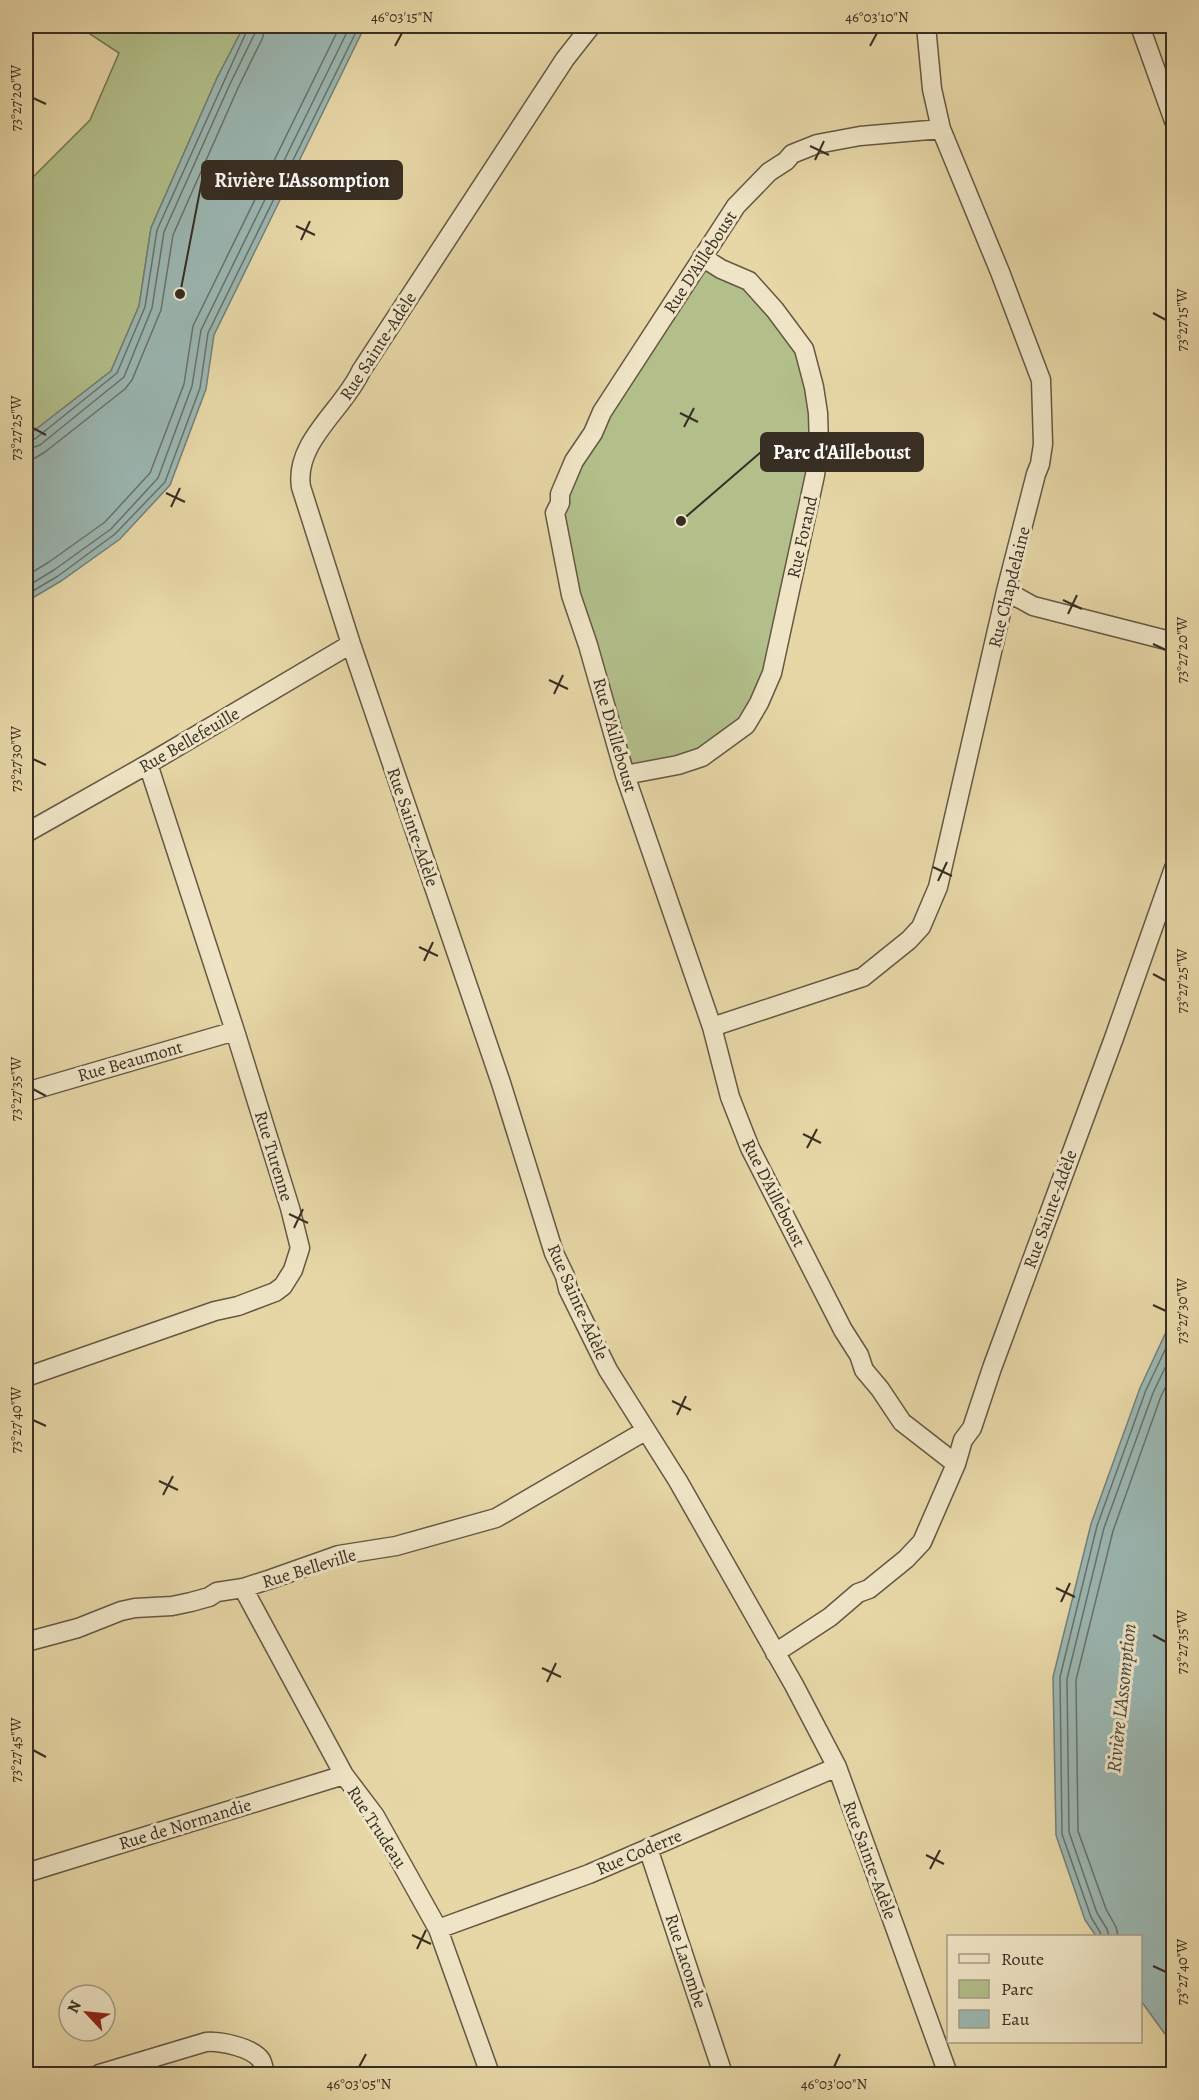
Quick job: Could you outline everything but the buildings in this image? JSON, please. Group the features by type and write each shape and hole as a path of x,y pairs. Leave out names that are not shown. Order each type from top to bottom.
{"street":[{"name":"Rue Sainte-Adèle","path":"591,26 559,69 367,362 355,384 339,407 329,415 312,441 301,466 300,477 304,501 501,1083 554,1253 565,1276 568,1290 608,1370 678,1481 837,1767 948,2074"},
{"name":"Rue Chapdelaine","path":"712,1027 863,977 909,940 921,927 938,887 1006,591 1040,464 1043,444 1041,380 1000,272 941,129 932,89 926,26"},
{"path":"1140,26 1173,121"},
{"name":"Rue D'Ailleboust","path":"941,129 860,136 817,144 792,154 786,161 769,172 736,206 602,412 593,433 574,461 560,494 560,503 555,513 571,595 588,645 625,775 712,1027 730,1097 750,1148 843,1330 859,1355 864,1370 902,1422 956,1464"},
{"name":"Rue Forand","path":"625,775 685,763 702,757 746,725 759,704 772,673 815,475 819,447 818,413 804,349 776,310 749,281 721,269 702,257"},
{"path":"1006,591 1033,606 1173,642"},
{"name":"Rue Bellefeuille","path":"26,833 351,644"},
{"name":"Rue Turenne","path":"26,1377 275,1292 283,1286 293,1270 300,1248 292,1215 234,1030 148,764"},
{"name":"Rue Sainte-Adèle","path":"775,1653 830,1617 858,1593 869,1589 906,1559 922,1542 956,1464 963,1440 972,1428 1118,1027 1173,868"},
{"name":"Rue Beaumont","path":"26,1092 234,1030"},
{"name":"Rue Belleville","path":"26,1642 78,1628 121,1611 172,1606 208,1598 217,1592 243,1588 339,1555 396,1546 496,1518 645,1431"},
{"name":"Rue Trudeau","path":"243,1588 344,1775 375,1816 438,1929 490,2074"},
{"name":"Rue Coderre","path":"438,1929 589,1874 837,1767"},
{"name":"Rue de Normandie","path":"26,1873 344,1775"},
{"name":"Rue Lacombe","path":"648,1848 723,2074"},
{"path":"99,2074 206,2042 218,2041 250,2052 261,2060 265,2074"}],"green space":[{"path":"78,26 244,26 217,78 151,228 139,306 111,371 26,437 26,184 90,120 119,53"},
{"path":"702,257 749,281 804,349 818,422 759,703 702,757 625,775 588,645 560,503"}],"water":[{"path":"244,26 365,26 214,335 206,389 170,485 120,539 61,581 26,602 26,437 111,371 139,306 151,228 217,78"},
{"path":"1173,1317 1173,2040 1165,2034 1142,2002 1142,1935 1095,1935 1085,1920 1056,1835 1053,1677 1091,1524 1140,1388"}],"place":[{"name":"Rivière L'Assomption","path":"180,294"},
{"name":"Parc d'Ailleboust","path":"681,521"}]}
